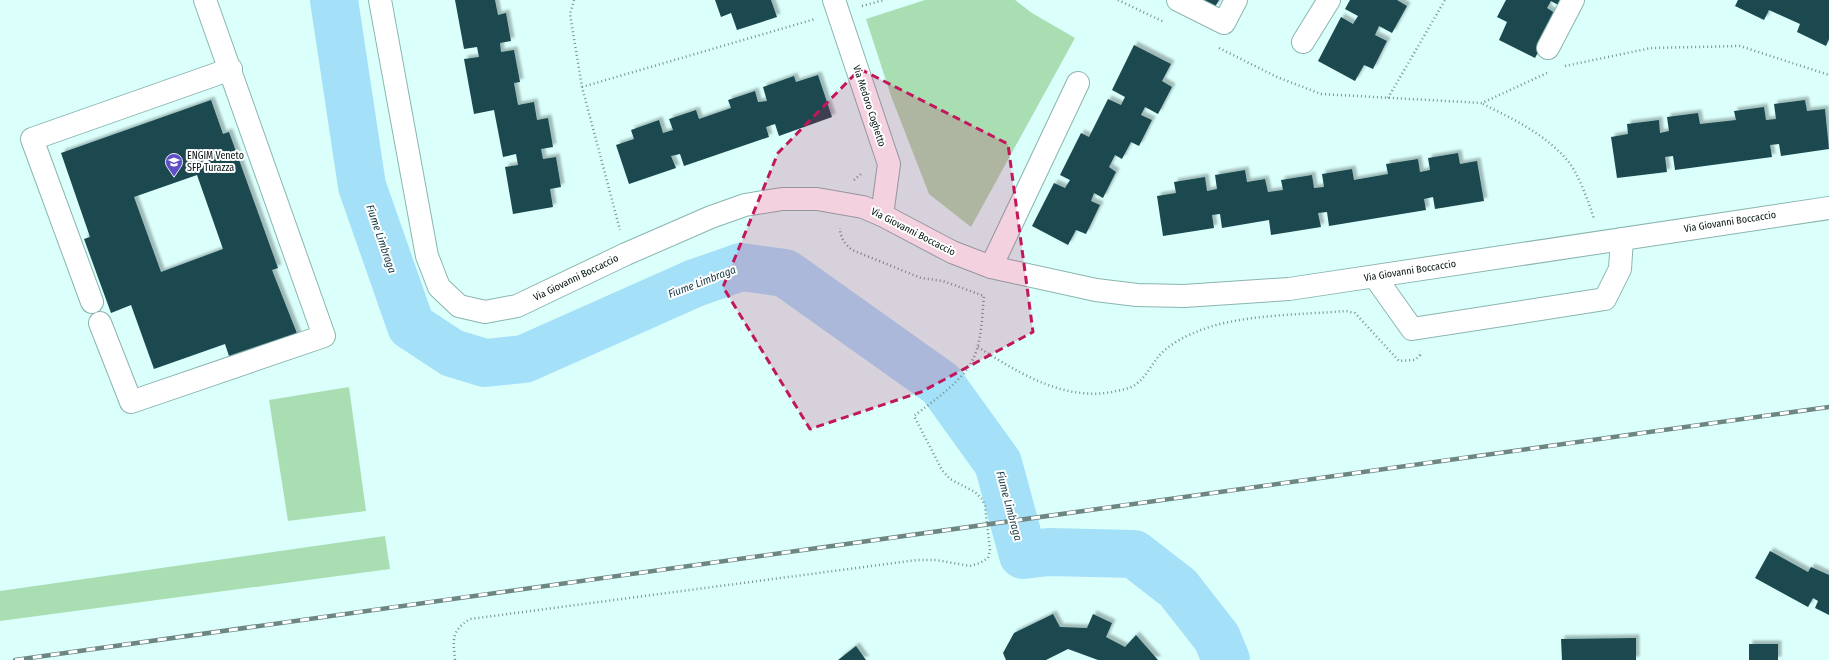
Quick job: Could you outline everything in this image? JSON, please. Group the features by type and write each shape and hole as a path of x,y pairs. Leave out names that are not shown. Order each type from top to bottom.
{"street":[{"path":"100,323 131,402 324,336 231,69 205,0"},
{"name":"Via Giovanni Boccaccio","path":"380,0 427,256 439,287 459,306 485,312 517,306 626,254 718,214 745,205 782,199 817,199 863,207 882,215 952,252 991,267 1096,290 1137,295 1184,296 1289,289 1829,208"},
{"path":"1178,0 1224,23 1236,0"},
{"path":"1303,42 1328,0"},
{"path":"1548,48 1573,0"},
{"name":"Via Medoro Coghetto","path":"836,6 888,164 882,215"},
{"path":"92,302 32,139 231,69"},
{"path":"991,267 1078,83"},
{"path":"1375,277 1412,329 1605,299 1620,269 1612,240"}],"path":[{"path":"574,0 570,14 582,87 626,254"},
{"path":"1118,0 1165,22"},
{"path":"1388,98 1445,0"},
{"path":"582,87 836,6"},
{"path":"1213,45 1277,77 1321,94 1482,103 1530,128 1568,160 1588,199 1612,240"},
{"path":"1558,68 1651,48 1740,46 1829,75"},
{"path":"1482,103 1551,71"},
{"path":"455,660 453,639 457,627 470,619 917,560 936,560 970,566 980,563 988,558 990,550 985,506 982,499 975,492 950,479 942,470 914,416 962,376 974,359 978,347 984,296 943,280 922,278 852,250 844,243 840,234 841,222"},
{"path":"978,347 1013,370 1033,380 1056,388 1075,392 1104,393 1135,386 1164,350 1195,332 1229,322 1346,311 1355,313 1394,357 1399,361 1405,362 1416,360 1420,355 1412,329"}],"highlighted area":[{"path":"860,69 1008,144 1033,332 921,392 810,429 723,287 778,153"}],"green space":[{"path":"925,0 1015,0 1032,13 1075,38 971,227 929,194 891,96 866,19"},
{"path":"349,387 366,511 288,521 269,400"},
{"path":"385,536 390,569 0,621 0,591"}],"building":[{"path":"455,0 495,0 498,15 506,13 511,41 500,43 501,52 514,50 520,82 514,83 518,105 534,102 537,120 548,118 553,147 541,149 543,159 556,157 561,187 550,189 553,207 513,214 505,167 518,165 516,154 503,157 494,110 474,114 464,59 479,57 477,47 464,49"},
{"path":"715,0 771,0 777,17 737,30 731,13 721,17"},
{"path":"1201,0 1219,0 1215,7"},
{"path":"1350,0 1397,0 1407,6 1392,33 1379,26 1375,35 1387,41 1373,69 1364,65 1355,81 1318,61 1341,17 1353,24 1358,16 1345,9"},
{"path":"1506,0 1564,0 1560,6 1551,1 1547,8 1558,15 1535,58 1499,40 1507,22 1497,17"},
{"path":"1738,0 1829,0 1829,39 1826,46 1797,32 1800,24 1769,10 1764,20 1735,6"},
{"path":"1134,45 1171,64 1162,81 1172,87 1158,114 1145,107 1141,115 1152,120 1139,146 1131,142 1122,159 1115,155 1109,167 1116,172 1103,198 1094,193 1091,201 1100,205 1086,234 1076,230 1068,245 1032,226 1054,183 1065,188 1070,180 1060,175 1081,133 1089,137 1108,99 1121,105 1125,97 1112,90"},
{"path":"818,75 832,117 779,136 775,124 766,127 769,137 684,166 680,154 671,156 676,168 629,184 616,145 634,139 631,130 659,120 663,133 673,130 669,119 696,110 699,119 731,108 728,100 755,91 758,102 767,101 763,87 794,76 796,82"},
{"path":"211,100 223,134 229,132 278,268 272,270 300,341 232,365 225,344 154,369 131,305 111,313 84,239 90,237 61,153","holes":["197,175 223,249 161,272 134,197"]},
{"path":"1805,100 1807,111 1825,109 1829,149 1781,156 1779,144 1770,145 1772,157 1675,170 1673,156 1665,157 1667,172 1617,178 1611,137 1628,134 1627,124 1659,120 1660,133 1669,131 1667,117 1698,113 1700,124 1736,120 1734,111 1764,107 1766,120 1776,119 1774,104"},
{"path":"1458,153 1460,164 1477,161 1484,201 1435,209 1433,197 1424,199 1426,210 1329,226 1327,212 1318,213 1321,227 1271,235 1269,220 1222,228 1220,214 1212,215 1214,228 1163,236 1157,196 1176,193 1174,182 1205,177 1207,191 1217,189 1215,175 1245,170 1247,182 1265,179 1268,192 1283,190 1281,180 1312,175 1314,188 1324,187 1322,174 1352,169 1354,180 1388,174 1386,164 1418,159 1420,172 1430,170 1428,158"},
{"path":"1770,551 1808,572 1811,567 1829,575 1829,615 1815,608 1818,601 1813,598 1808,607 1755,578"},
{"path":"1053,614 1060,627 1087,628 1093,614 1112,623 1106,637 1125,647 1136,635 1158,660 1098,660 1068,649 1046,660 1006,660 1003,653 1014,633"},
{"path":"1636,638 1636,660 1562,660 1561,639"},
{"path":"1749,644 1778,644 1778,660 1749,660"},
{"path":"856,646 866,660 838,660"}],"waterway":[{"name":"Fiume Limbraga","path":"334,0 362,186 411,326 452,353 485,363 524,359 695,283 741,267 785,273 941,384 998,463 1023,555 1049,552 1134,554 1178,588 1217,638 1226,660"}],"railway":[{"path":"15,660 1829,407"}],"place":[{"name":"ENGIM Veneto SFP Turazza","path":"174,177"}]}
